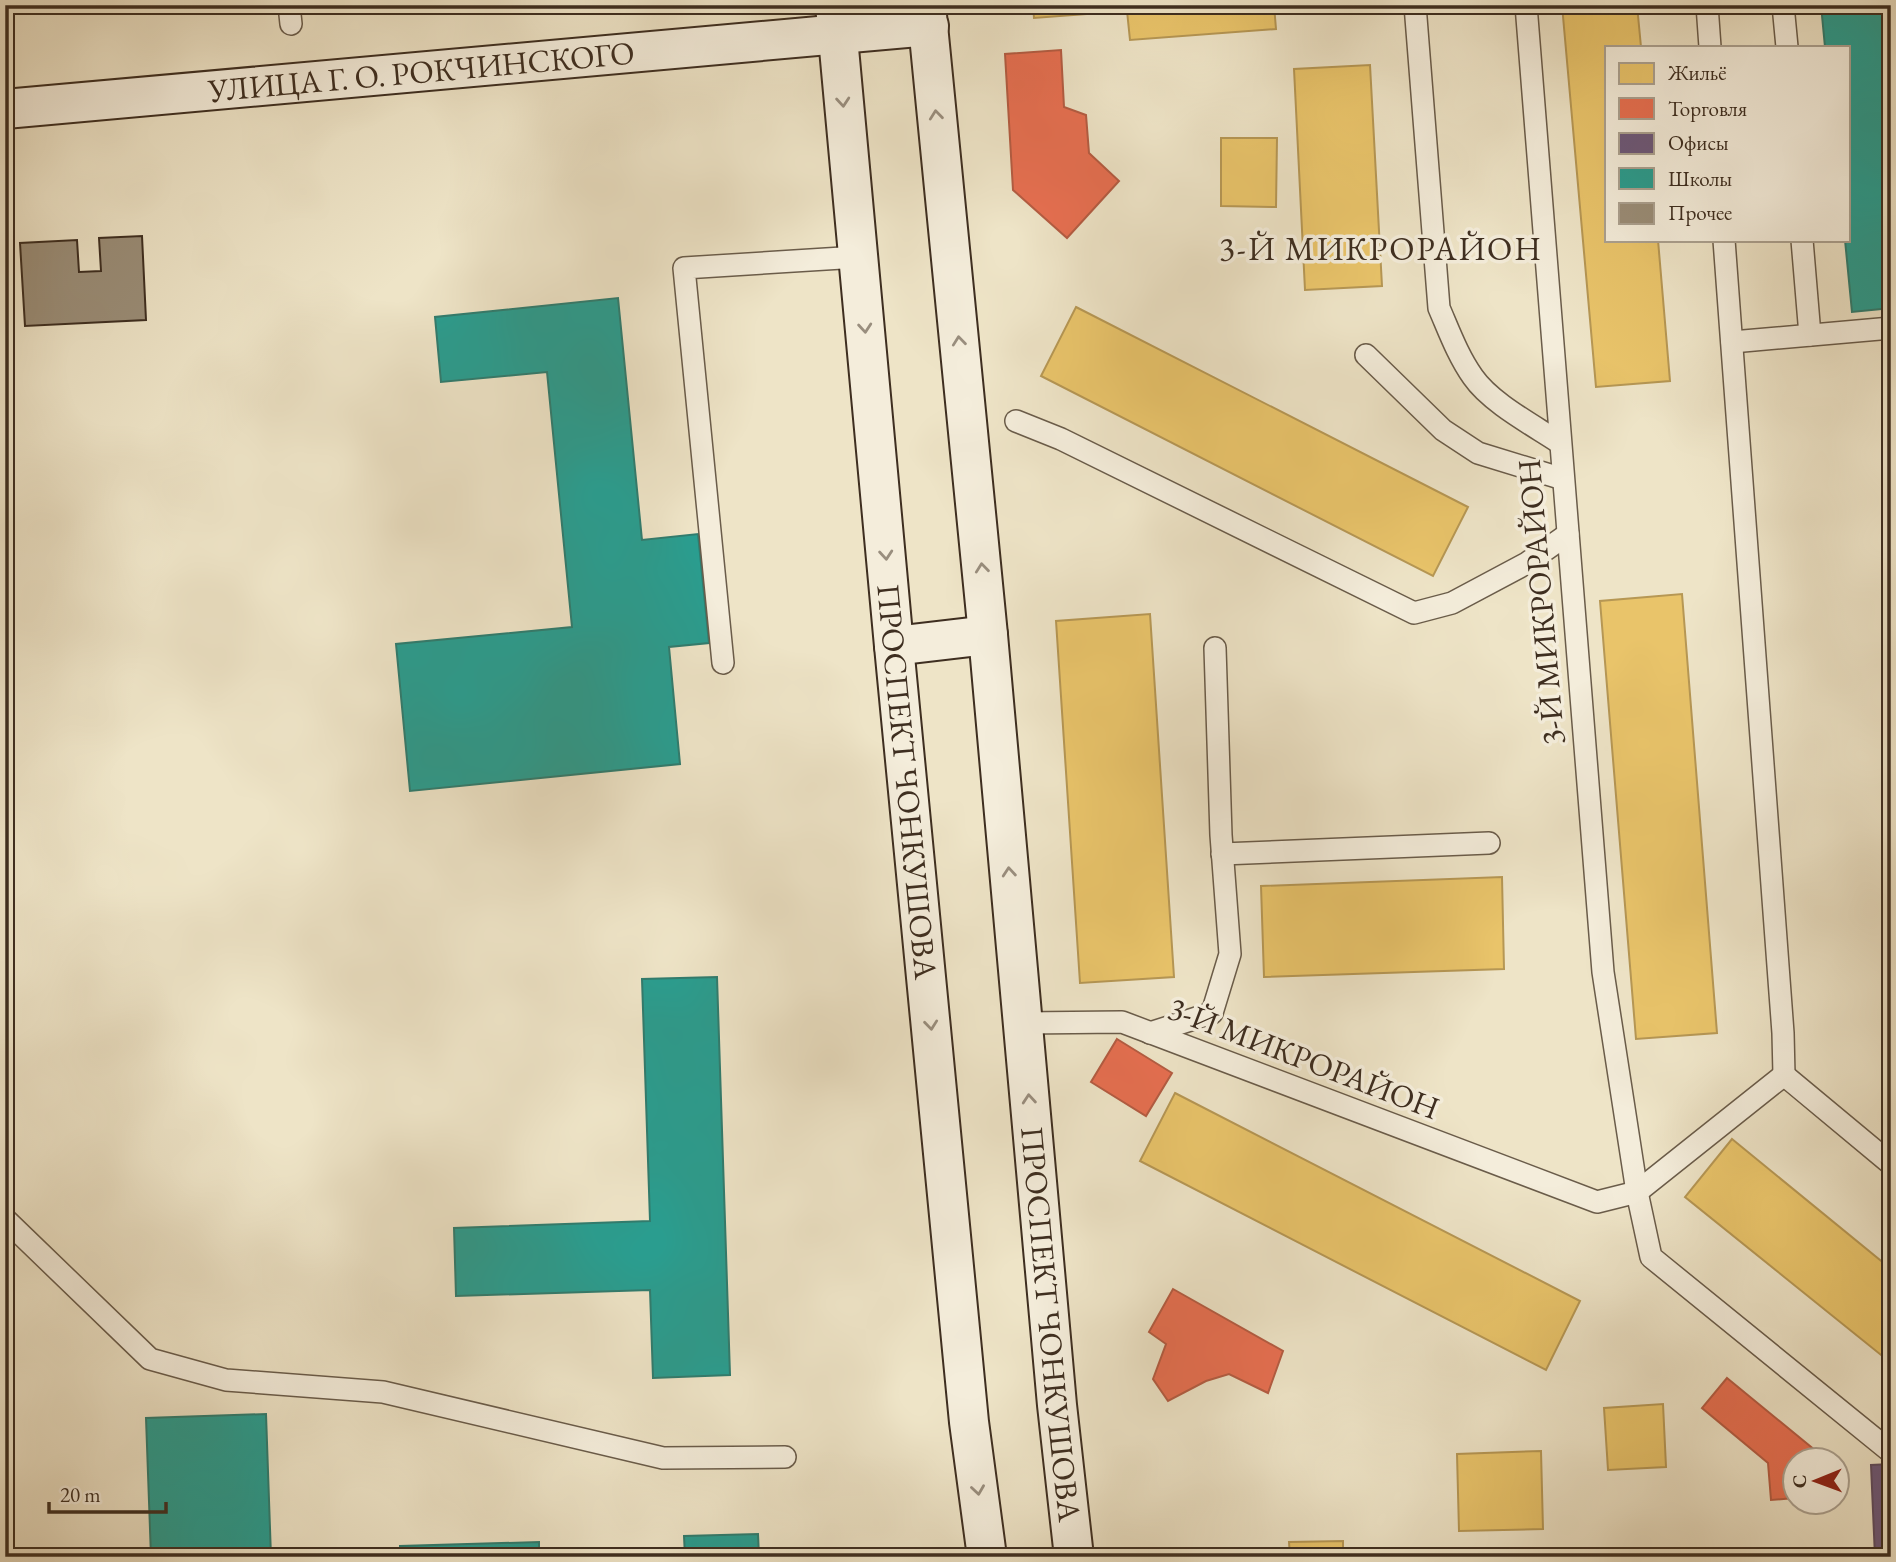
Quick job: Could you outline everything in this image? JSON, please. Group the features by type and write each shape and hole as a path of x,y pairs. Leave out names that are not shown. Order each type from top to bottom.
{"main road":[{"name":"УЛИЦА Г. О. РОКЧИНСКОГО","path":"5,109 836,20 927,16"},
{"name":"ПРОСПЕКТ ЧОНКУШОВА","path":"927,16 988,635 1057,1405 1074,1557"},
{"name":"ПРОСПЕКТ ЧОНКУШОВА","path":"836,20 969,1422 987,1557"},
{"path":"894,646 988,635"}],"lane":[{"path":"1415,5 1439,308 1454,344 1474,379 1500,403 1560,443"},
{"name":"3-Й МИКРОРАЙОН","path":"1526,5 1603,972 1637,1192"},
{"path":"1707,5 1710,46"},
{"path":"1783,5 1787,46"},
{"path":"1724,242 1784,1075 1891,1164"},
{"path":"1802,242 1810,335"},
{"path":"723,663 684,268 858,257"},
{"path":"1732,342 1891,328"},
{"path":"1366,355 1443,430 1478,453 1563,479"},
{"path":"1016,421 1061,439 1414,613 1452,603 1527,564 1568,534"},
{"path":"1150,1033 1212,1013 1230,954 1222,854 1215,648"},
{"path":"1222,854 1489,843"},
{"name":"3-Й МИКРОРАЙОН","path":"1023,1023 1122,1022 1597,1202 1637,1192 1784,1075"},
{"path":"1637,1192 1651,1257 1891,1452"},
{"path":"5,1219 150,1359 226,1380 383,1392 663,1458 785,1457"}],"building: Жильё":[{"path":"5,5 62,5 62,8 5,13"},
{"path":"1033,5 1274,5 1276,29 1130,40 1127,11 1034,18"},
{"path":"1562,5 1637,5 1641,46 1605,46 1605,242 1658,242 1670,381 1596,387"},
{"path":"1370,65 1382,286 1305,290 1294,69"},
{"path":"1221,138 1277,138 1276,207 1221,206"},
{"path":"1076,307 1468,507 1433,576 1041,376"},
{"path":"1682,594 1717,1033 1636,1039 1600,601"},
{"path":"1150,614 1174,977 1080,983 1056,621"},
{"path":"1502,877 1504,969 1264,977 1261,886"},
{"path":"1175,1093 1580,1301 1546,1370 1140,1161"},
{"path":"1732,1139 1891,1269 1891,1363 1685,1197"},
{"path":"1663,1404 1666,1467 1608,1470 1604,1408"},
{"path":"1541,1451 1543,1529 1459,1531 1457,1454"},
{"path":"1343,1541 1343,1557 1290,1557 1289,1542"}],"building: Торговля":[{"path":"1061,50 1064,107 1086,115 1089,153 1119,181 1067,238 1013,190 1005,54"},
{"path":"1117,1039 1172,1073 1146,1116 1091,1082"},
{"path":"1173,1289 1283,1351 1268,1393 1229,1374 1206,1381 1168,1401 1153,1379 1166,1344 1149,1332"},
{"path":"1727,1378 1810,1446 1780,1446 1780,1499 1771,1500 1768,1463 1702,1408"}],"building: Офисы":[{"path":"1891,1464 1891,1557 1875,1557 1871,1465"}],"building: Школы":[{"path":"1821,5 1891,5 1891,308 1852,312 1845,242 1850,242 1850,46 1825,46"},
{"path":"618,298 642,540 698,534 709,643 669,647 680,764 410,791 396,644 572,627 547,372 441,382 435,317"},
{"path":"717,977 730,1375 653,1378 650,1290 456,1296 454,1228 650,1221 642,979"},
{"path":"266,1414 271,1557 151,1557 146,1418"},
{"path":"758,1534 759,1557 685,1557 684,1536"},
{"path":"539,1542 539,1557 400,1557 400,1546"}],"building: Прочее":[{"path":"142,236 146,320 25,326 20,243 77,240 79,272 101,271 99,238"}],"district":[{"name":"3-Й МИКРОРАЙОН","path":"1381,248"}]}
